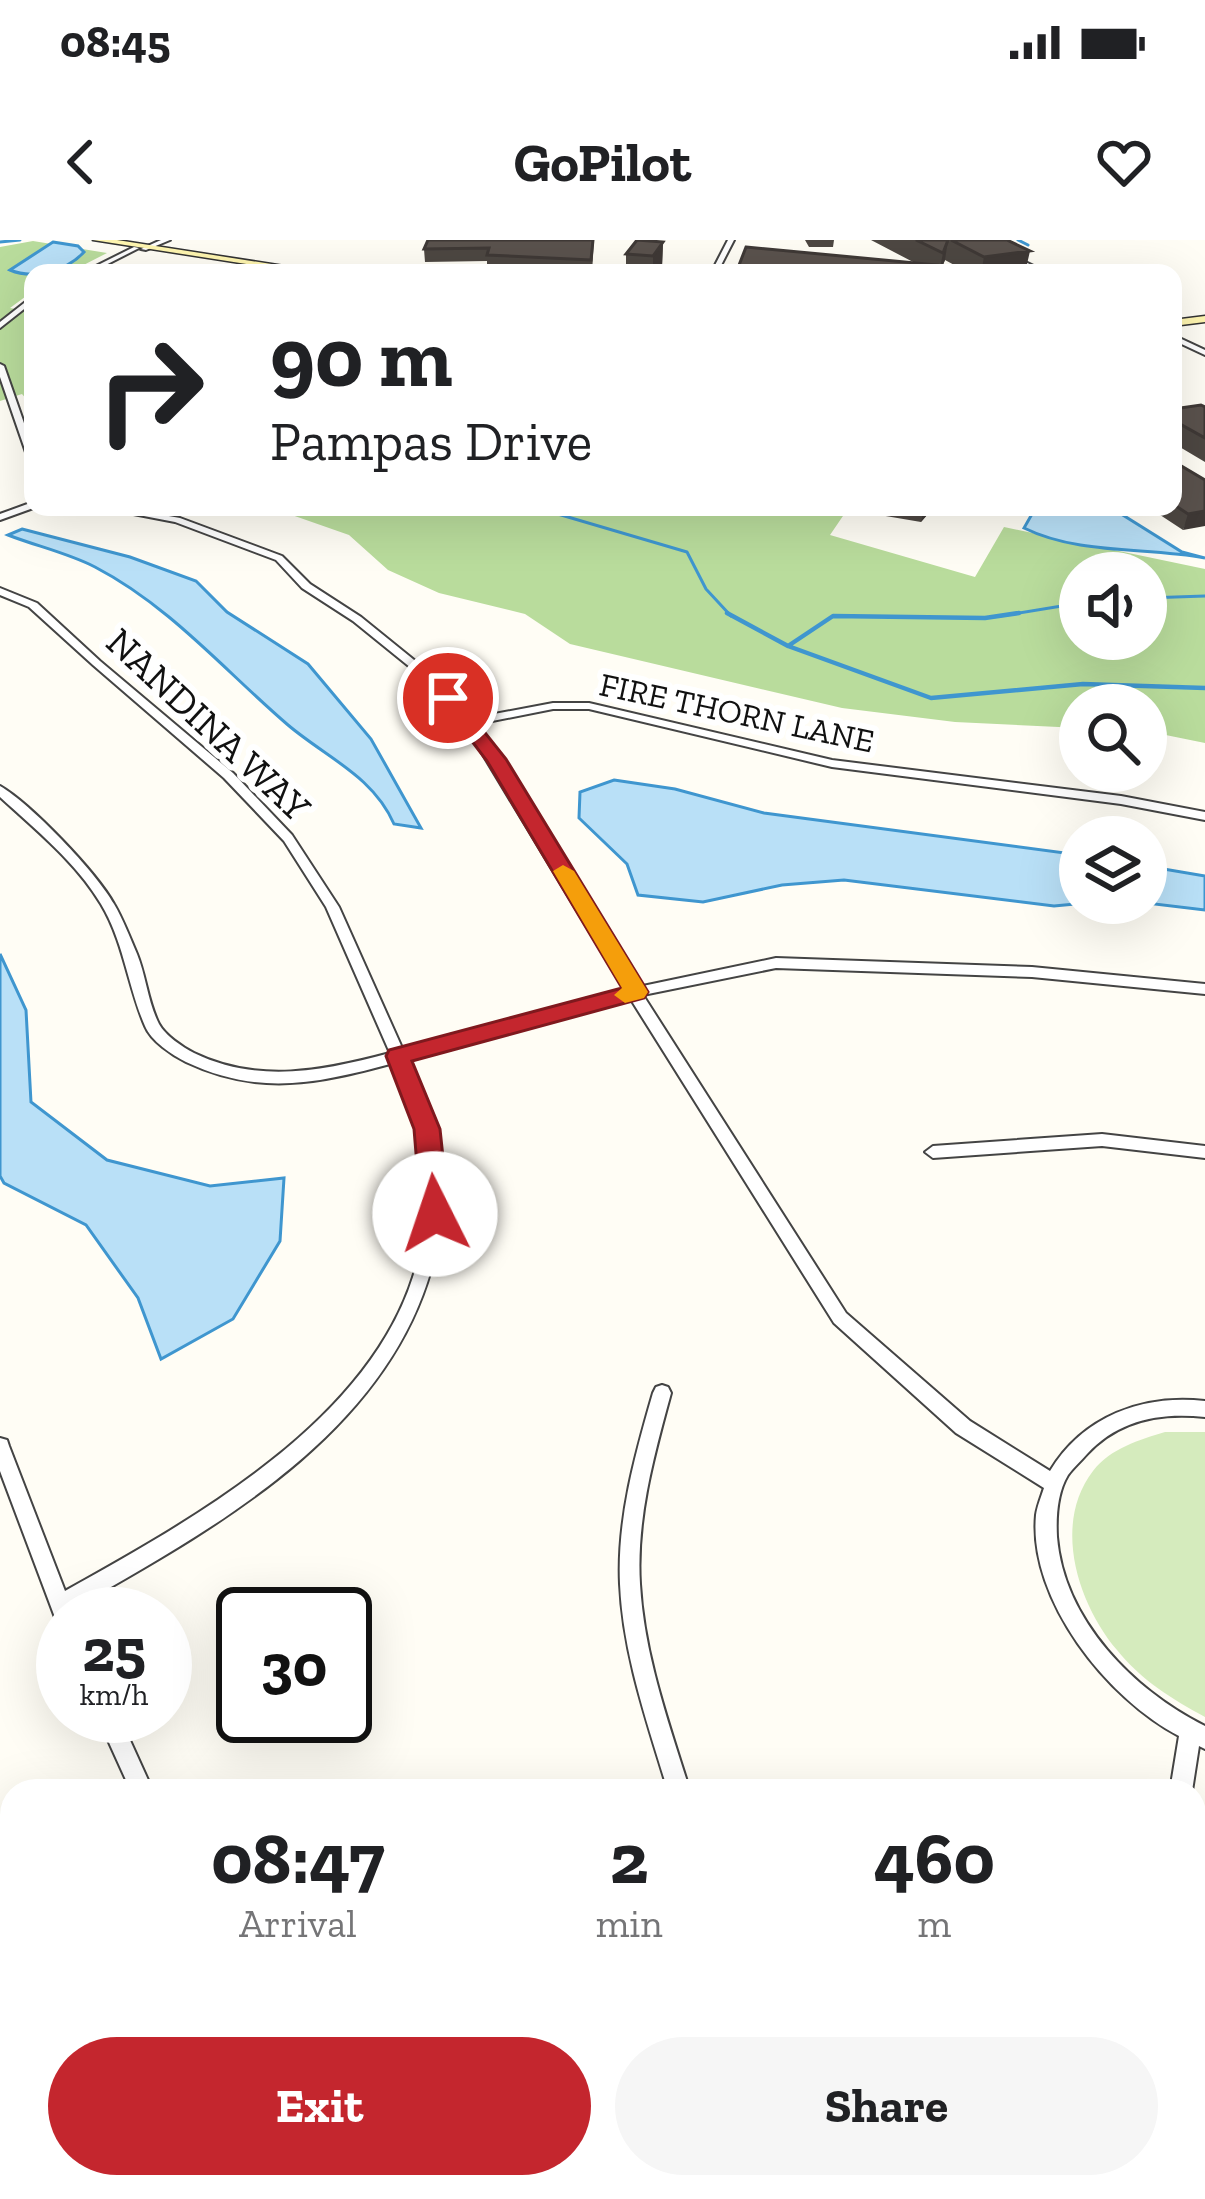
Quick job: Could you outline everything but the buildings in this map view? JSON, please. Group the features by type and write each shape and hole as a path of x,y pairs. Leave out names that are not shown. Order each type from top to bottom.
{"street":[{"path":"98,240 263,264"},
{"path":"103,264 140,246 166,240"},
{"path":"975,240 1027,264"},
{"path":"993,240 1043,264"},
{"path":"0,326 24,306"},
{"path":"0,366 24,435"},
{"path":"154,516 279,558 306,586 357,619 420,670 471,722 839,1318 963,1427 1054,1484"},
{"name":"NANDINA WAY","path":"0,591 33,605 251,799 286,836 337,913 398,1056 427,1129 437,1203 423,1280 371,1373 328,1424 272,1475 97,1587"},
{"name":"FIRE THORN LANE","path":"471,722 553,706 589,706 803,758 881,771 1065,789 1205,816"},
{"path":"0,790 67,852 108,904 131,956 153,1029 171,1047 215,1069 294,1078 733,970 815,961 1032,972 1205,989"},
{"path":"933,1152 1102,1141 1205,1152"},
{"path":"662,1393 640,1467 630,1583 644,1673 676,1779"},
{"path":"1184,1779 1197,1735 1144,1703 1105,1667 1075,1626 1052,1572 1046,1521 1054,1484 1078,1445 1109,1422 1146,1409 1205,1409"},
{"path":"0,1445 53,1587"},
{"path":"120,1743 137,1779"}],"green space":[{"path":"33,241 107,253 86,264 24,264 24,298 10,308 24,310 24,396 0,401 0,247"},
{"path":"295,516 843,516 830,535 975,577 1004,527 1124,552 1059,552 1059,660 1167,660 1167,561 1205,569 1205,743 1167,735 1167,684 1059,684 1059,727 955,722 842,708 570,644 525,614 439,593 388,570 349,535"},
{"path":"1165,1432 1205,1432 1205,1717 1158,1688 1117,1650 1091,1610 1075,1563 1074,1515 1093,1471 1117,1451"}],"water":[{"path":"53,242 78,246 84,252 68,264 24,264 24,273 10,270"},
{"path":"1031,516 1124,516 1182,552 1205,558 1067,543 1024,528"},
{"path":"22,529 130,557 196,581 227,612 308,664 371,739 421,828 394,824 362,780 288,725 148,601 85,562 8,535"},
{"path":"614,780 675,789 764,813 1059,852 1059,906 844,880 782,885 703,902 638,895 627,864 579,818 580,792"},
{"path":"1167,870 1205,876 1205,910 1167,905"},
{"path":"0,954 26,1010 31,1102 107,1160 210,1186 284,1178 280,1241 233,1319 161,1359 138,1298 86,1225 4,1183 0,1176"}],"waterway":[{"path":"0,242 20,240"},
{"path":"1018,240 1028,245"},
{"path":"565,516 687,552 706,589 729,614"},
{"path":"1167,597 1205,596"},
{"path":"1013,614 1059,606"},
{"path":"1013,614 1019,613"},
{"path":"729,614 788,646"},
{"path":"788,646 833,616 985,618 1013,614"},
{"path":"1000,616 1013,614"},
{"path":"788,646 931,698 1083,684 1205,688"}],"slow traffic":[{"path":"563,871 636,992 625,995"}],"route":[{"path":"435,1214 427,1129 398,1056 636,992 496,759 448,698"}]}
